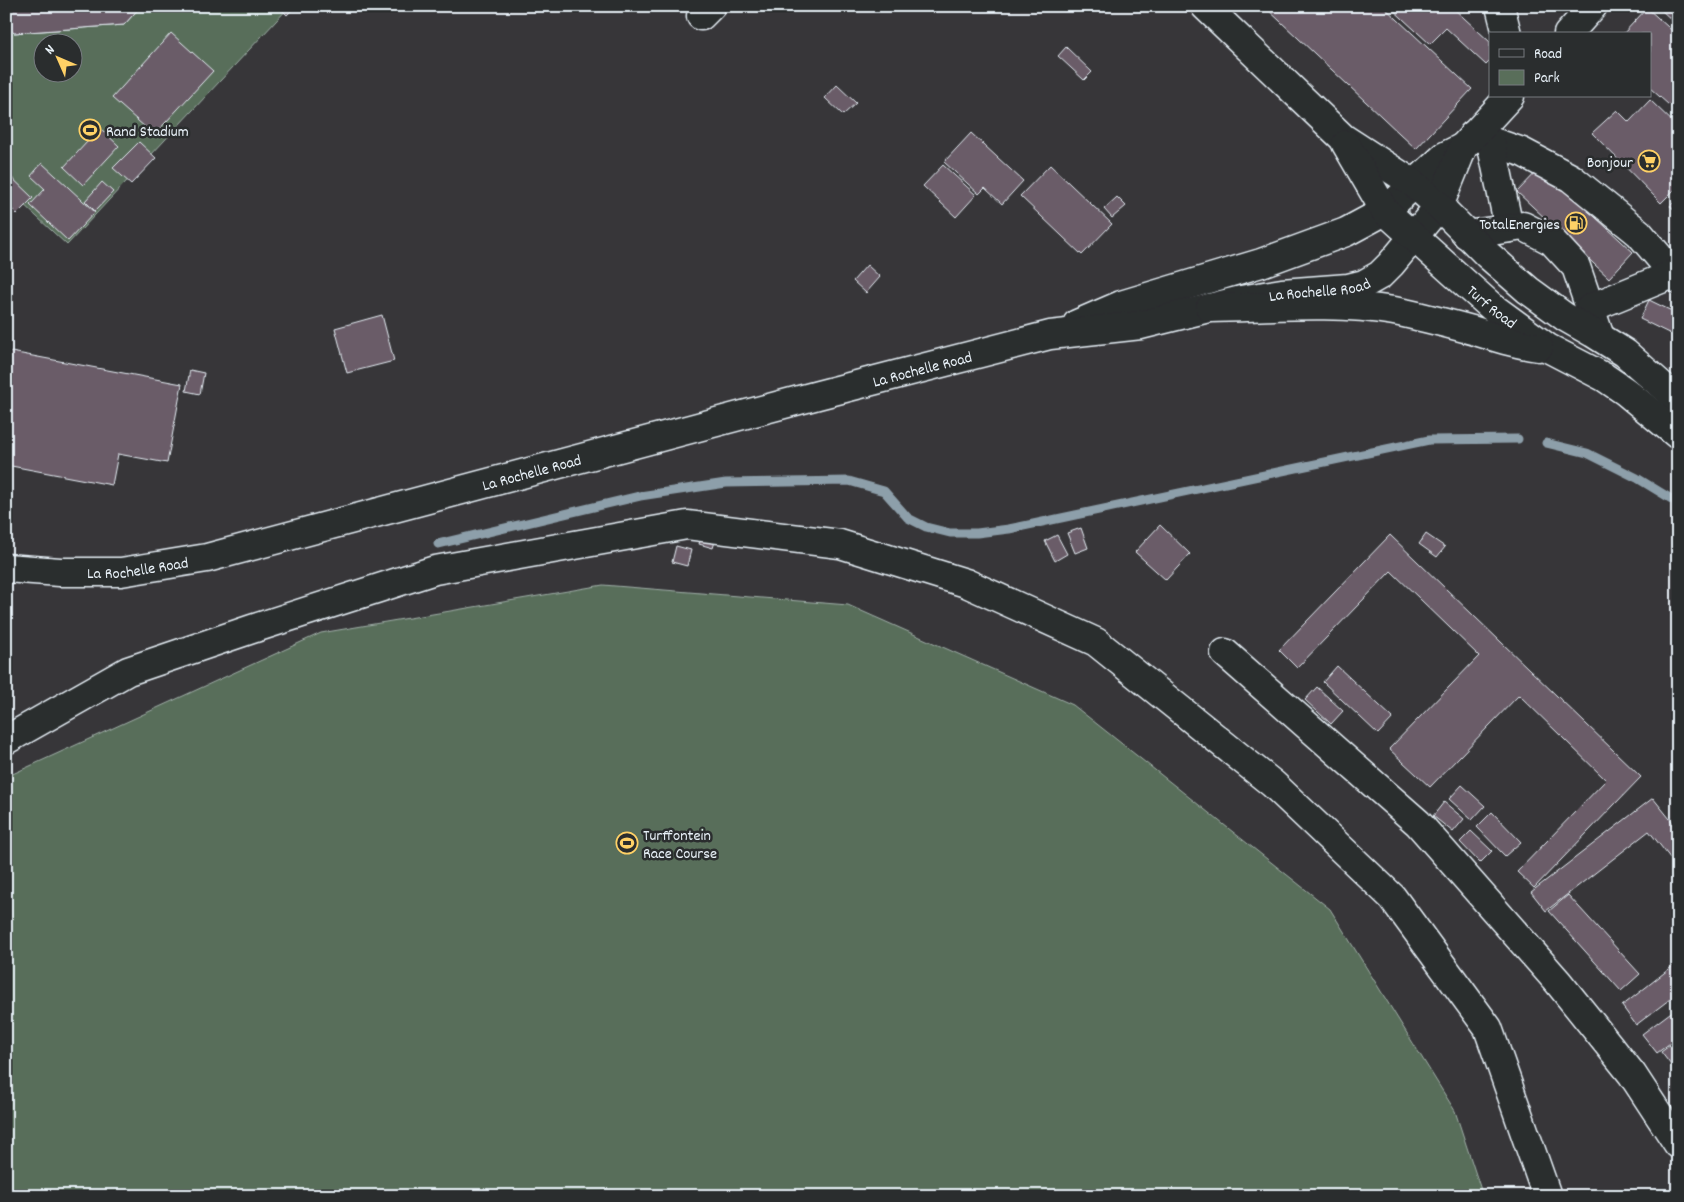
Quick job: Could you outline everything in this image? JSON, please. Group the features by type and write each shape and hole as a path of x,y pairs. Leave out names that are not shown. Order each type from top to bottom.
{"street":[{"name":"Turf Road","path":"1205,6 1343,138 1414,184 1488,256 1528,290 1565,317 1625,353 1675,393"},
{"path":"1500,6 1506,32"},
{"path":"1570,32 1593,6"},
{"path":"1476,141 1508,98"},
{"name":"Turf Road","path":"1343,138 1385,211 1492,307 1548,348 1604,377 1626,392 1678,436"},
{"path":"1476,141 1509,228"},
{"path":"1476,141 1522,152 1571,178 1639,234 1675,277 1590,308"},
{"name":"La Rochelle Road","path":"1050,335 1121,305 1261,263 1346,232 1385,211 1445,156 1476,141"},
{"name":"La Rochelle Road","path":"6,568 60,572 121,572 207,558 809,397 1050,335 1141,325 1210,308 1282,294 1339,289 1364,284 1380,275 1414,237 1438,206 1476,141"},
{"path":"1467,235 1523,226 1552,241 1576,267 1600,337"},
{"path":"1210,308 1322,306 1393,311 1460,327 1522,345 1548,348"},
{"path":"1652,413 1675,393"},
{"path":"6,740 128,671 435,570 687,525 840,544 966,583 1096,642 1273,784 1392,897 1488,1028 1547,1196"},
{"path":"1225,653 1418,823 1558,982 1632,1074 1678,1144"}],"green space":[{"name":"Rand Stadium","path":"6,6 290,6 67,245 6,188"},
{"name":"Turffontein Race Course","path":"603,585 848,605 1073,705 1330,909 1455,1111 1483,1196 6,1196 6,777 321,633"}],"building":[{"path":"6,6 141,6 124,25 14,33 6,25"},
{"path":"6,6 141,6 124,25 14,33 6,25"},
{"path":"278,6 296,6 287,15"},
{"path":"1264,6 1383,6 1472,89 1416,149"},
{"path":"1389,6 1451,6 1489,41 1489,62 1486,65 1446,28 1430,44"},
{"path":"1657,6 1678,6 1678,26"},
{"path":"1647,8 1678,36 1678,95 1669,105 1652,90 1652,32 1625,32"},
{"path":"171,33 213,71 154,135 112,98"},
{"path":"1066,47 1092,72 1084,80 1058,56"},
{"path":"837,85 856,103 843,115 825,98"},
{"path":"1650,100 1678,127 1678,186 1661,203 1592,133 1617,110 1629,122"},
{"path":"100,128 119,146 83,185 64,167"},
{"path":"971,133 1023,181 1002,204 985,188 979,194 944,162"},
{"path":"139,142 156,158 131,184 113,168"},
{"path":"42,163 95,212 68,241 30,205 45,189 31,176"},
{"path":"943,165 976,195 956,217 923,186"},
{"path":"1050,165 1112,224 1082,255 1020,196"},
{"path":"1541,167 1633,252 1609,278 1517,192"},
{"path":"6,172 33,198 17,214 6,203"},
{"path":"102,182 113,192 95,211 85,201"},
{"path":"1117,197 1126,206 1112,218 1104,209"},
{"path":"1678,198 1678,213 1670,206"},
{"path":"867,265 880,277 866,293 853,281"},
{"path":"1649,300 1678,314 1677,337 1640,319"},
{"path":"382,315 394,361 347,373 335,328"},
{"path":"6,351 182,384 167,463 118,454 112,485 6,465"},
{"path":"190,370 204,373 200,394 186,391"},
{"path":"1160,525 1190,554 1166,580 1135,552"},
{"path":"704,527 718,532 713,548 699,544"},
{"path":"1081,528 1088,548 1075,553 1067,533"},
{"path":"1426,534 1445,547 1437,557 1419,544"},
{"path":"1057,535 1067,554 1055,561 1045,541"},
{"path":"1390,535 1641,777 1534,888 1517,872 1606,780 1519,695 1430,787 1389,749 1479,656 1391,571 1297,668 1279,650"},
{"path":"676,546 691,550 687,566 672,562"},
{"path":"1337,666 1393,718 1378,734 1323,682"},
{"path":"1317,687 1343,711 1331,724 1305,700"},
{"path":"1462,785 1485,806 1472,820 1449,799"},
{"path":"1653,798 1678,829 1678,868 1649,831 1546,911 1531,892"},
{"path":"1444,802 1464,819 1453,832 1433,816"},
{"path":"1492,812 1521,842 1505,856 1477,827"},
{"path":"1471,831 1492,851 1480,863 1460,842"},
{"path":"1568,895 1640,974 1621,991 1549,911"},
{"path":"1678,962 1678,993 1636,1025 1622,1006"},
{"path":"1678,1007 1678,1037 1657,1053 1642,1034"},
{"path":"1673,1043 1678,1049 1678,1074 1661,1052"}],"waterway":[{"path":"438,544 640,496 726,483 849,481 884,491 908,518 926,527 950,533 977,533 1009,529 1429,440 1518,439"},
{"path":"1546,443 1587,453 1637,478 1678,503"}],"place":[{"name":"Rand Stadium","path":"90,130"},
{"name":"Bonjour","path":"1649,161"},
{"name":"TotalEnergies","path":"1576,223"},
{"name":"Turffontein Race Course","path":"627,843"}]}
